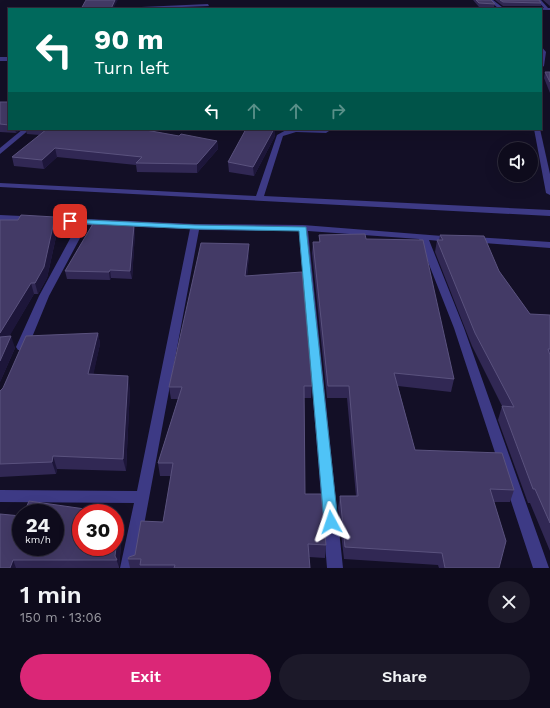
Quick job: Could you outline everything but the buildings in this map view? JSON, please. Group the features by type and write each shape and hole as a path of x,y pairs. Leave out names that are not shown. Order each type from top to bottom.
{"street":[{"path":"491,0 501,8"},
{"path":"539,0 548,9"},
{"path":"121,7 208,5"},
{"path":"0,152 26,130"},
{"path":"260,197 280,135 292,130 326,131"},
{"path":"538,130 541,154 550,193"},
{"path":"541,154 550,155"},
{"path":"0,185 260,197 550,213"},
{"path":"0,218 195,227 303,228 549,247"},
{"path":"18,358 44,296 84,222"},
{"path":"128,568 195,227"},
{"path":"303,228 335,568"},
{"path":"422,237 459,328 541,568"},
{"path":"0,496 143,497"}],"route":[{"path":"70,221 195,227 303,228 331,522"}]}
